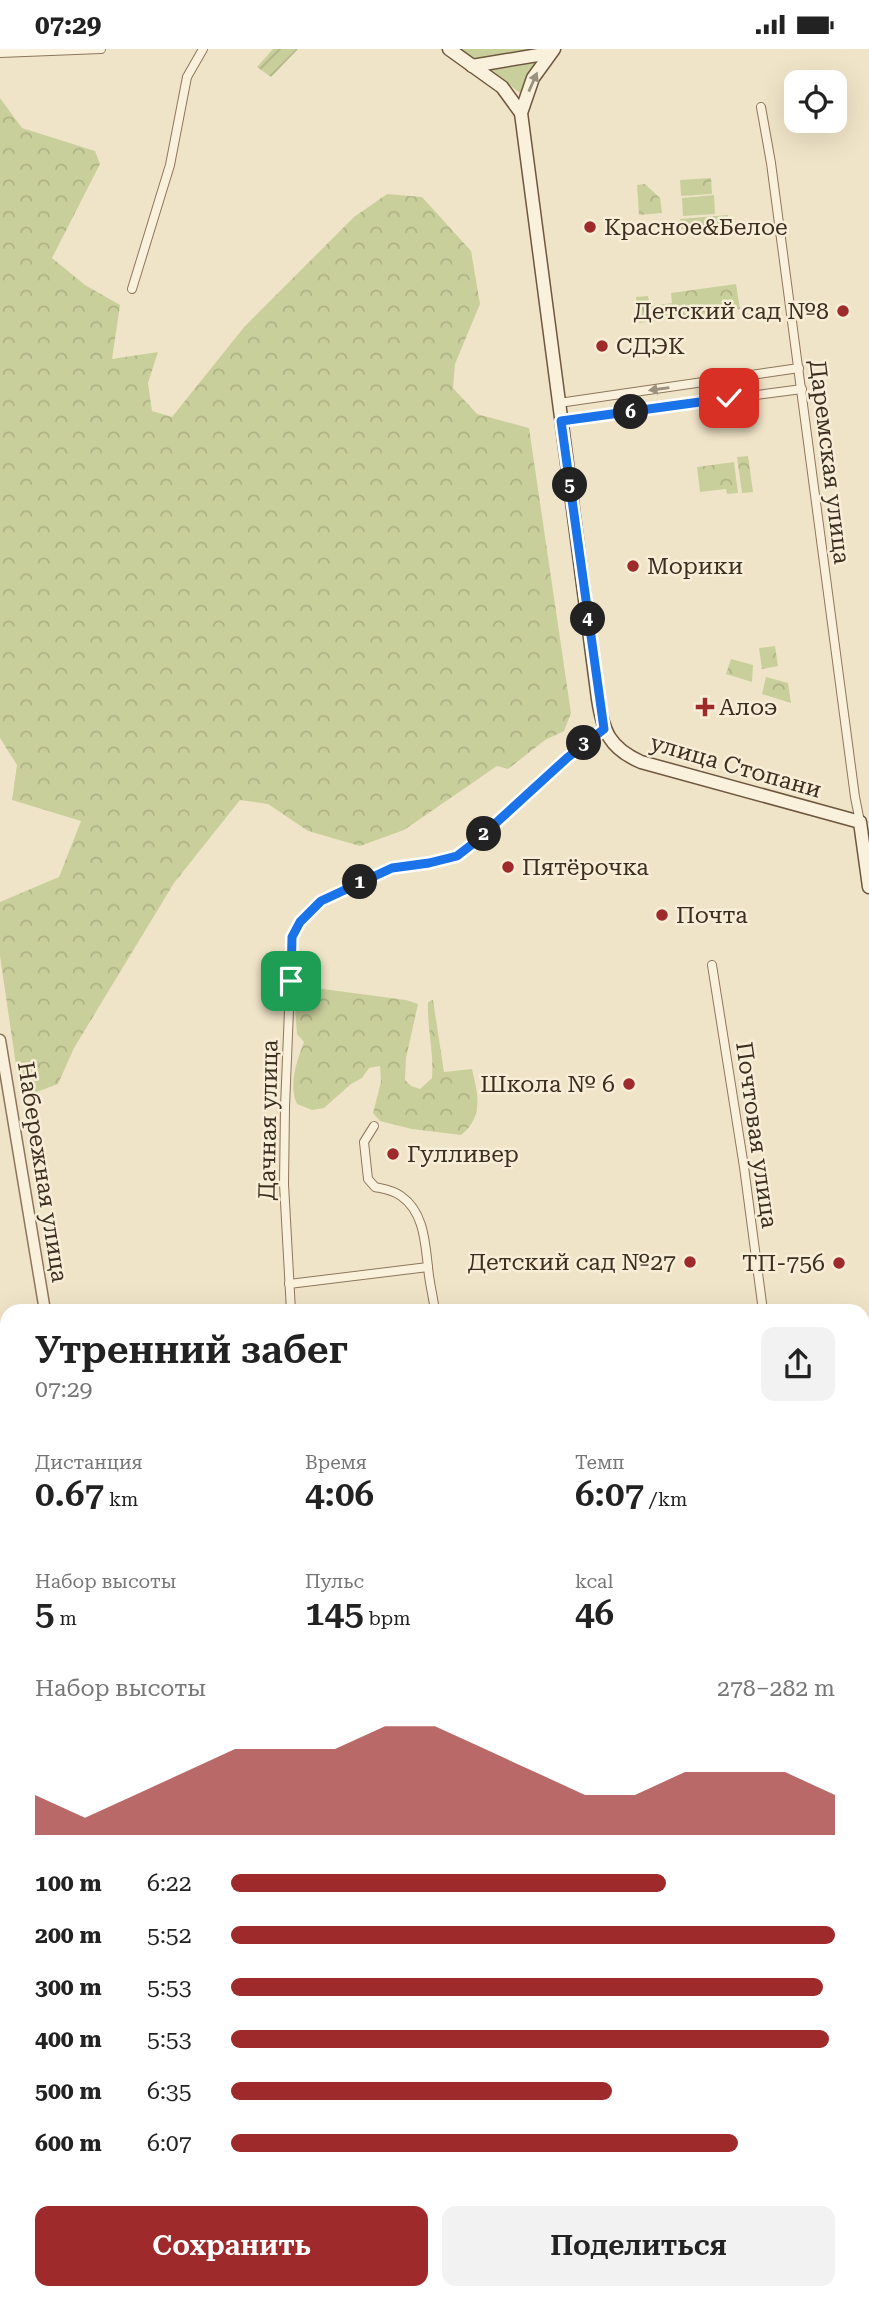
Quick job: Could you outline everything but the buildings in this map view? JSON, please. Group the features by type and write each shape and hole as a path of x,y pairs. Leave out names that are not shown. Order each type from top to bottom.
{"main road":[{"path":"449,49 502,87 521,113"},
{"path":"472,66 552,51"},
{"path":"552,51 533,78 521,113 604,729"},
{"name":"улица Стопани","path":"604,729 618,749 641,762 865,822"},
{"path":"865,822 869,887"}],"street":[{"path":"0,53 101,49"},
{"path":"132,289 170,165 187,77 203,49"},
{"name":"Даремская улица","path":"761,107 802,389 850,758 865,822"},
{"path":"559,403 799,368"},
{"path":"561,421 802,389"},
{"name":"Дачная улица","path":"290,1304 284,1184 285,1107 292,937 300,922 321,901 392,868 457,856 575,751 604,729"},
{"name":"Почтовая улица","path":"712,965 744,1167 762,1304"},
{"name":"Набережная улица","path":"0,1040 44,1304"},
{"path":"374,1126 365,1142 368,1179 374,1187 402,1196 413,1209 425,1235 434,1304"},
{"path":"289,1284 428,1267"}],"green space":[{"path":"273,49 298,49 271,77 257,67"},
{"path":"456,49 548,49 474,62"},
{"path":"536,63 520,93 490,70"},
{"path":"0,98 22,128 95,151 100,164 52,258 85,285 120,305 112,359 158,352 148,383 152,411 172,417 245,326 354,217 387,194 422,197 471,251 480,304 455,364 453,388 477,414 529,428 571,713 564,731 545,740 508,769 497,766 404,830 360,846 308,831 268,804 240,800 174,883 74,1048 58,1084 31,1094 18,1079 0,956 0,902 59,877 81,821 12,800 17,765 0,738"},
{"path":"711,178 712,194 681,196 680,180"},
{"path":"645,184 660,198 662,213 639,215 637,185"},
{"path":"714,195 715,214 683,216 682,198"},
{"path":"728,215 729,225 681,229 680,219"},
{"path":"736,284 740,309 639,323 636,297 648,296 650,306 672,303 671,293"},
{"path":"748,456 753,492 742,493 737,457"},
{"path":"734,462 738,493 727,494 726,489 700,492 697,467"},
{"path":"775,646 778,666 762,669 759,648"},
{"path":"731,659 753,665 752,682 726,674"},
{"path":"766,677 788,683 791,703 762,694"},
{"path":"300,986 406,1000 418,1004 406,1058 405,1080 420,1089 432,1078 428,1002 433,1000 444,1072 472,1069 477,1105 468,1128 461,1135 412,1129 380,1121 373,1113 381,1082 380,1066 369,1068 362,1078 351,1084 324,1108 312,1110 297,1104 293,1081 304,1042 297,1034 294,993"}],"place":[{"name":"Красное&Белое","path":"590,227"},
{"name":"Детский сад №8","path":"843,311"},
{"name":"СДЭК","path":"602,346"},
{"name":"Морики","path":"633,566"},
{"name":"Алоэ","path":"705,707"},
{"name":"Пятёрочка","path":"508,867"},
{"name":"Почта","path":"662,915"},
{"name":"Школа № 6","path":"629,1084"},
{"name":"Гулливер","path":"393,1154"},
{"name":"Детский сад №27","path":"690,1262"},
{"name":"ТП-756","path":"839,1263"}],"route":[{"path":"291,981 292,937 300,922 321,901 392,868 457,856 582,745 604,729 561,421 729,398"}]}
